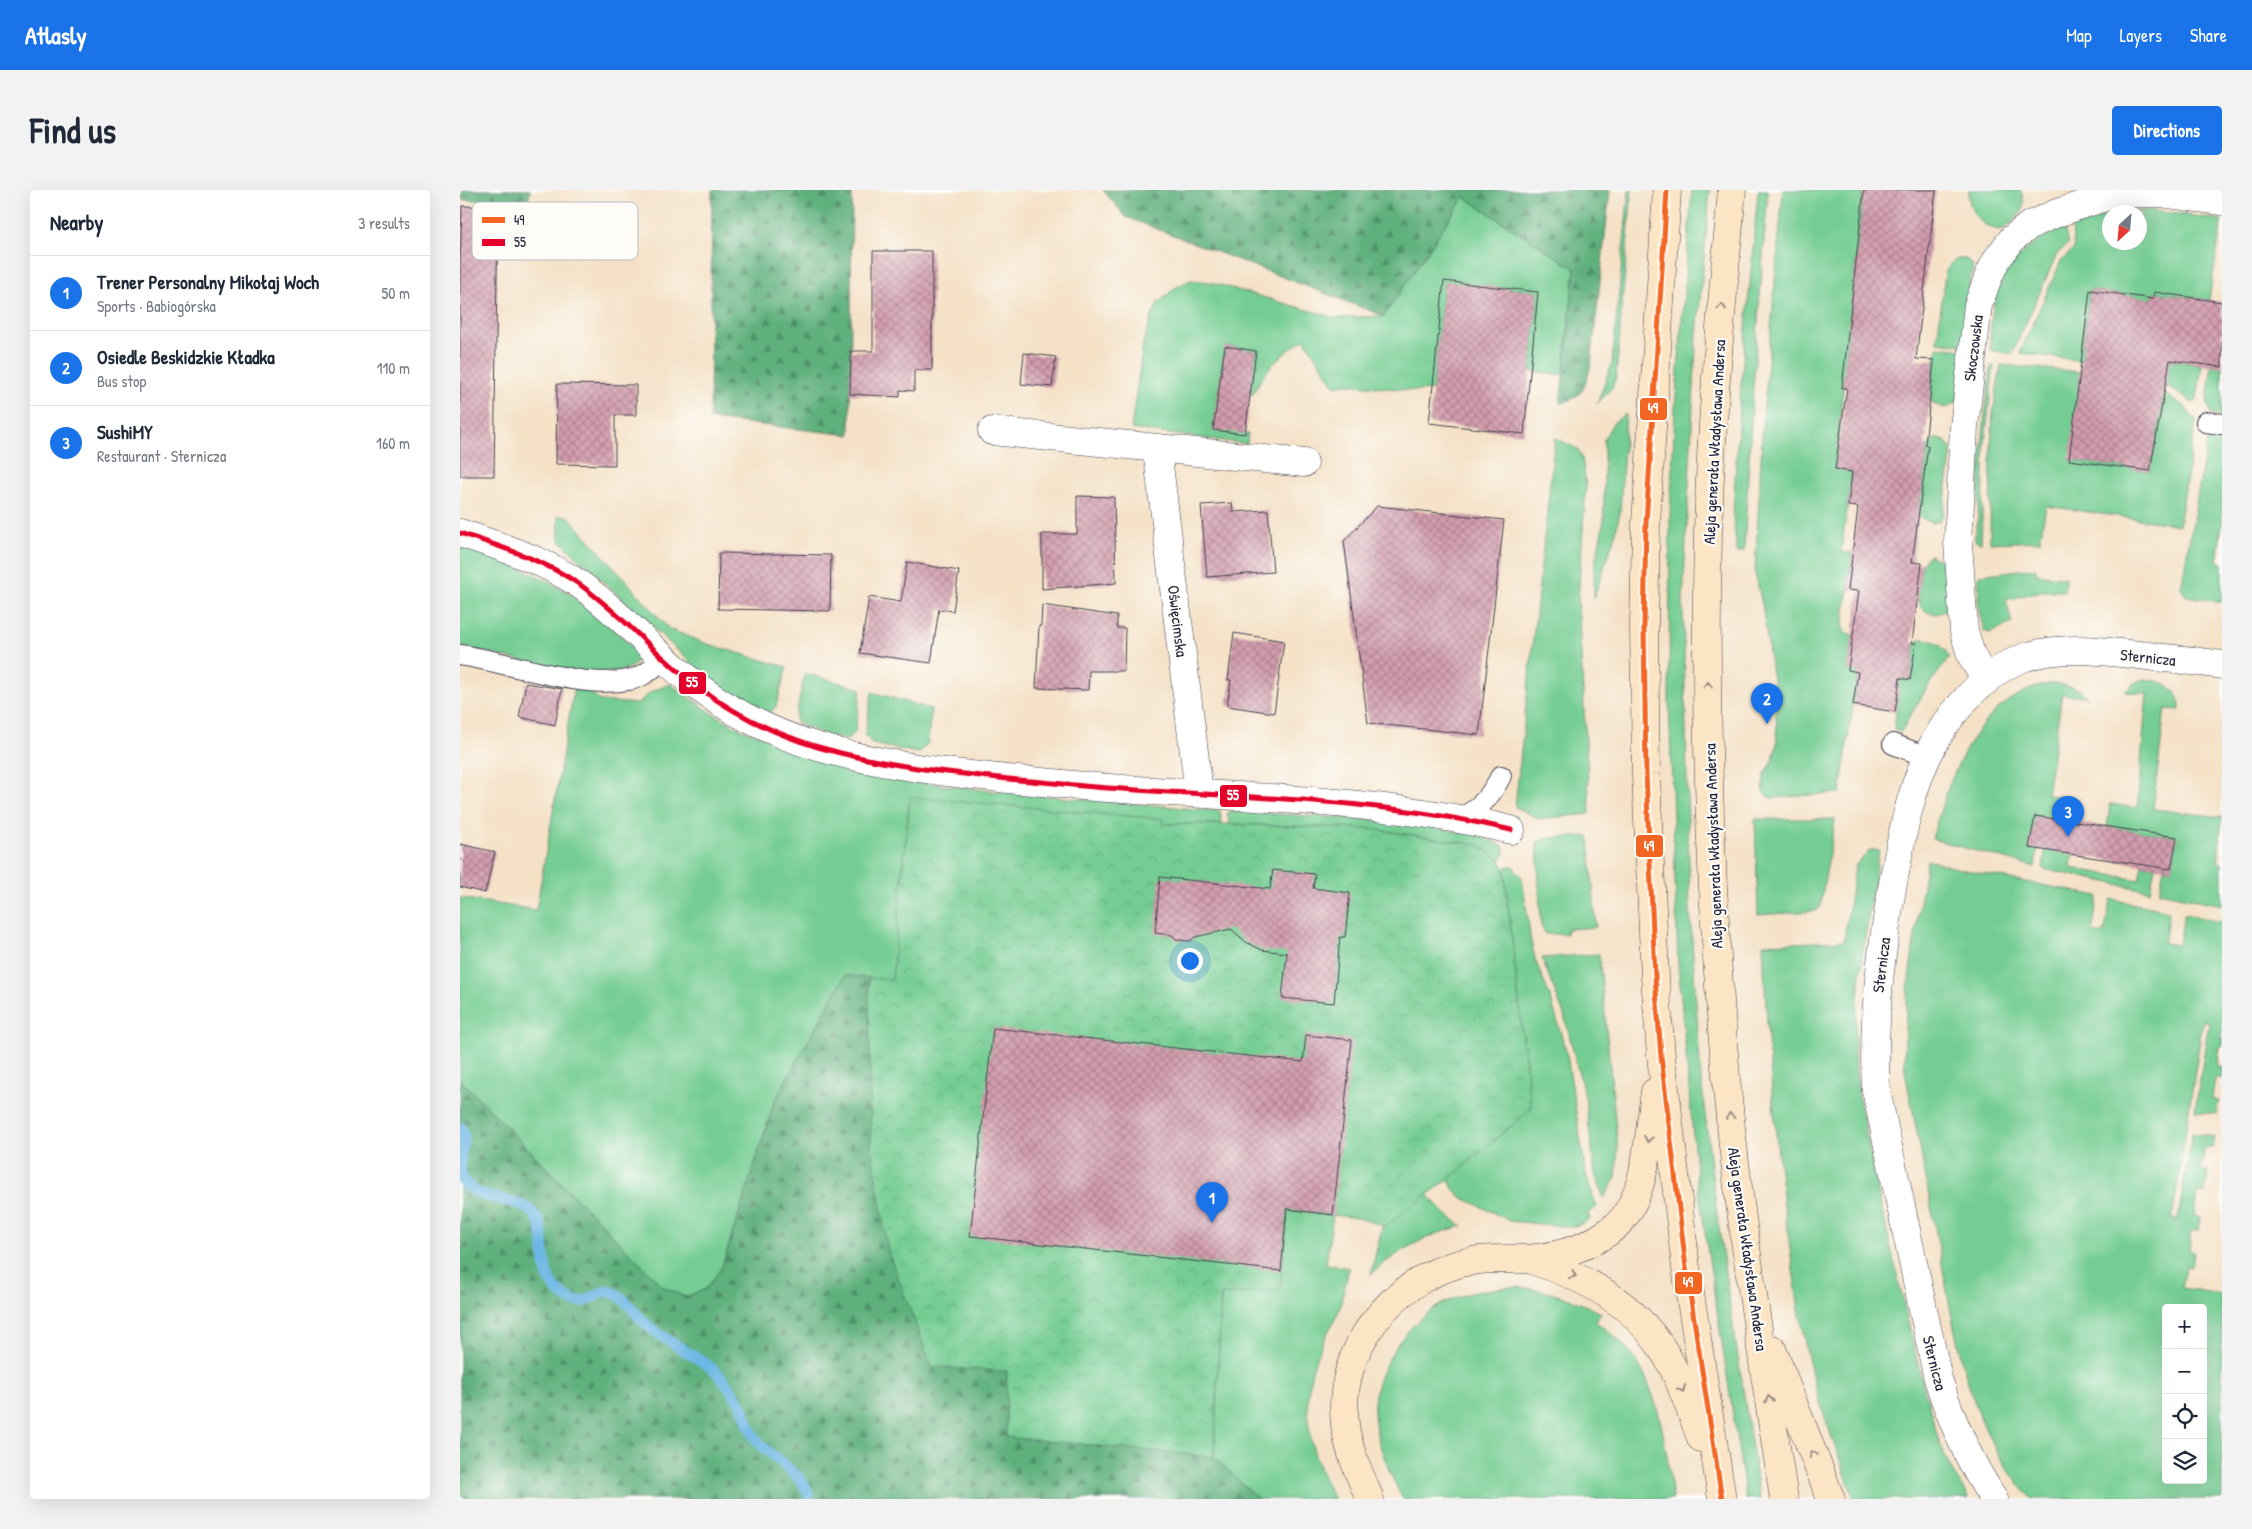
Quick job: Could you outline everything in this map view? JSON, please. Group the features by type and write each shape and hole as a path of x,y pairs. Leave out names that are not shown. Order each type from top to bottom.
{"main road":[{"path":"1667,190 1646,513 1644,627 1646,774 1655,977 1661,1056 1686,1268 1720,1499"},
{"name":"Aleja generała Władysława Andersa","path":"1732,190 1717,374 1708,531 1708,734 1712,854 1724,1057 1743,1229 1784,1499"},
{"path":"1370,1499 1350,1449 1345,1425 1344,1406 1346,1382 1351,1364 1358,1346 1373,1321 1401,1294 1440,1271 1460,1264 1482,1260 1550,1256 1585,1245 1617,1224 1627,1212 1642,1172 1661,1056"},
{"path":"1527,1258 1576,1276 1601,1290 1647,1328 1664,1351 1689,1406 1720,1499"},
{"path":"1754,1303 1831,1499"}],"street":[{"name":"Skoczowska","path":"1986,681 1972,655 1964,631 1958,542 1964,428 1974,340 1982,289 1997,258 2013,238 2030,225 2118,193 2161,193 2222,201"},
{"path":"992,431 1304,463"},
{"name":"Oświęcimska","path":"1157,449 1199,793"},
{"path":"460,533 522,554 578,584 610,608 696,686 721,703 773,731 816,746 870,761 922,770 1108,788 1354,804 1462,818 1511,830"},
{"name":"Sternicza","path":"1994,1499 1964,1447 1949,1414 1938,1380 1876,1090 1874,1048 1883,938 1908,810 1927,757 1956,711 1986,681 2022,658 2063,650 2107,652 2222,665"}],"lane":[{"path":"460,655 572,678 610,682 630,680 649,672 664,658"},
{"path":"1893,744 1927,757"},
{"path":"1462,818 1490,796 1501,776"}],"green space":[{"path":"460,190 530,190 529,200 460,200"},
{"path":"712,190 852,190 850,435 710,419"},
{"path":"1103,190 1610,190 1591,364 1583,390 1575,397 1560,404 1575,269 1464,197 1384,316 1126,217"},
{"path":"1629,190 1632,190 1616,377 1613,386 1597,404 1612,363"},
{"path":"1692,190 1710,190 1696,346 1683,601 1690,910 1701,1078 1713,1183 1760,1499 1746,1499 1697,1181 1678,964 1669,701 1670,516 1675,410"},
{"path":"1758,190 1768,190 1752,401 1744,551 1737,553 1733,516 1739,409"},
{"path":"1783,190 1863,190 1835,469 1852,472 1841,552 1852,553 1843,628 1846,633 1853,635 1848,670 1858,672 1840,793 1772,798 1763,791 1764,775 1770,766 1777,746 1776,701 1762,604 1755,573 1763,419"},
{"path":"1969,190 2020,190 2024,203 2023,209 2017,218 2002,230 1994,229 1977,218 1973,212 1970,205"},
{"path":"1464,197 1575,269 1563,375 1530,371 1538,292 1444,281 1433,390 1417,391 1346,384 1335,386 1304,339 1268,369 1253,394 1250,394 1256,351 1225,346 1213,429 1248,434 1247,444 1131,429 1143,344 1151,318 1158,303 1175,288 1190,280 1210,282 1336,318 1384,316"},
{"path":"2147,210 2222,220 2209,300 2154,292 2153,299 2090,290 2082,347 2118,353 2116,365 2020,353 2061,261 2074,249 2072,227 2102,216 2102,250 2147,250"},
{"path":"2064,228 2068,244 2057,254 2012,354 1990,350 1993,308 2005,275 2015,261 2028,249"},
{"path":"1957,259 1966,259 1972,264 1973,269 1970,280 1963,345 1937,342 1945,273 1950,264"},
{"path":"1937,347 1963,350 1957,402 1946,408 1933,404 1930,398"},
{"path":"2135,355 2202,365 2197,400 2193,403 2156,379"},
{"path":"2213,358 2222,359 2222,416 2211,415 2207,399"},
{"path":"1994,365 1985,442 1981,543 1975,541 1978,518 1979,477 1991,367"},
{"path":"2001,365 2115,375 2070,460 2150,471 2163,401 2129,396 2158,390 2184,406 2196,421 2179,525 2046,506 2040,541 1990,543 1991,443 1993,412"},
{"path":"1626,414 1620,512 1615,536 1594,598 1594,569 1604,521 1604,439 1613,423"},
{"path":"2216,434 2222,435 2222,524 2217,561 2222,563 2222,602 2186,596 2181,588 2207,441"},
{"path":"1555,438 1578,449 1582,458 1586,485 1578,602 1590,814 1540,819 1515,807"},
{"path":"1939,438 1945,441 1952,450 1943,515 1939,521 1932,523 1918,516 1928,446 1935,439"},
{"path":"558,516 568,516 669,629 707,644 787,667 776,706 769,715 716,686 561,542"},
{"path":"460,545 529,572 556,585 598,615 642,656 631,667 616,672 597,672 547,666 460,646"},
{"path":"1930,555 1942,562 1949,589 1948,604 1945,609 1937,614 1927,612 1918,599 1922,566"},
{"path":"2036,568 2036,574 2066,578 2064,591 2041,591 2006,600 2012,623 1990,633 1984,631 1978,606 1979,575"},
{"path":"1921,639 1930,640 1938,644 1945,650 1949,658 1926,689 1901,732 1894,730 1900,678 1910,679 1916,643"},
{"path":"805,673 861,689 855,732 847,740 823,734 797,723 795,719"},
{"path":"2142,679 2163,683 2173,690 2177,696 2180,710 2165,709 2153,809 2222,817 2218,862 2222,863 2222,905 2159,892 2164,868 2171,869 2177,837 2107,827 2110,804 2137,808 2147,693 2125,692"},
{"path":"2055,683 2078,689 2087,697 2062,694 2047,795 2066,797 2063,820 2035,816 2030,847 2038,848 2035,867 1932,839 1948,789 1959,764 1971,741 1987,720 2006,703 2028,690"},
{"path":"670,684 712,713 738,728 893,779 1001,792 1220,811 1222,824 1162,824 1162,820 909,804 892,981 775,1100 722,1267 706,1289 685,1297 663,1287 460,1079 460,898 536,910 574,689 589,691 600,701 638,704 650,692"},
{"path":"872,692 931,709 928,743 919,753 872,744 865,735"},
{"path":"910,797 1163,819 1162,824 1230,824 1372,829 1478,845 1500,860 1504,869 1531,1109 1449,1179 1385,1226 1357,1218 1288,1209 1280,1290 1221,1295 1214,1457 1006,1437 1007,1371 932,1367 888,1251 871,1144 869,978 892,980"},
{"path":"1229,811 1393,821 1478,835 1503,846 1505,854 1500,860 1478,845 1372,829 1230,824 1227,813"},
{"path":"1755,819 1835,819 1820,908 1815,911 1758,915"},
{"path":"1589,836 1596,927 1567,929 1566,934 1546,934 1541,926 1537,842 1549,838"},
{"path":"2045,849 2073,854 2071,868 2139,880 2142,865 2155,867 2150,891 2043,869"},
{"path":"1870,850 1879,850 1863,950 1856,1016 1854,1057 1859,1097 1879,1197 1919,1369 1939,1442 1951,1469 1969,1499 1854,1499 1813,1380 1798,1302 1784,1205 1776,1131 1769,1056 1763,944 1844,941 1855,867"},
{"path":"1927,860 1960,869 2098,896 2092,932 2104,934 2111,899 2169,911 2164,943 2179,945 2184,914 2222,922 2222,1046 2220,1046 2217,1066 2222,1067 2222,1078 2215,1078 2212,1099 2219,1101 2216,1114 2195,1111 2209,1022 2203,1020 2172,1219 2178,1220 2192,1133 2214,1137 2212,1148 2205,1147 2201,1170 2208,1171 2205,1193 2197,1193 2194,1216 2200,1217 2198,1231 2191,1231 2189,1250 2194,1252 2192,1267 2186,1266 2182,1288 2222,1294 2222,1499 2032,1499 2010,1472 1992,1443 1978,1412 1958,1345 1905,1072 1906,1019 1914,939"},
{"path":"1508,866 1513,866 1522,878 1531,942 1536,962 1551,999 1567,1055 1586,1174 1597,1207 1588,1213 1590,1219 1582,1224 1570,1227 1510,1221 1461,1197 1453,1189 1449,1179 1531,1109 1504,869"},
{"path":"1599,954 1618,1149 1616,1177 1604,1199 1595,1174 1585,1097 1564,1015 1542,958"},
{"path":"845,975 869,978 871,1144 1007,1370 1006,1437 1214,1457 1258,1499 460,1499 460,1079 663,1287 685,1297 706,1289 722,1267 775,1100"},
{"path":"1422,1184 1439,1208 1463,1226 1450,1229 1414,1244 1371,1274 1386,1210"},
{"path":"1287,1209 1333,1215 1326,1264 1349,1268 1338,1313 1319,1351 1309,1388 1309,1426 1312,1445 1325,1482 1334,1499 1258,1499 1214,1457 1221,1295 1279,1290"},
{"path":"1519,1287 1561,1296 1601,1313 1595,1321 1619,1340 1635,1359 1645,1376 1659,1416 1673,1499 1403,1499 1382,1452 1374,1414 1377,1387 1381,1373 1388,1360 1407,1332 1420,1319 1448,1301 1481,1291"}],"building":[{"path":"1864,190 1936,190 1916,359 1934,360 1925,445 1928,446 1912,562 1922,563 1912,643 1916,643 1910,680 1900,678 1895,712 1853,705 1858,672 1848,670 1859,591 1848,590 1858,507 1848,506 1852,472 1835,469 1847,388 1842,388"},
{"path":"462,206 472,206 472,260 497,260 494,476 460,476 460,263"},
{"path":"873,251 932,251 932,370 914,370 914,391 900,390 900,397 850,394 851,351 873,351"},
{"path":"1444,281 1538,292 1524,434 1429,423"},
{"path":"2090,290 2153,299 2154,292 2222,302 2222,367 2170,360 2150,471 2069,460"},
{"path":"1225,346 1256,351 1245,434 1213,430"},
{"path":"1024,353 1056,357 1052,387 1021,384"},
{"path":"557,384 636,385 636,415 615,415 615,465 556,464"},
{"path":"1077,496 1114,497 1116,583 1042,589 1042,534 1077,534"},
{"path":"1232,503 1233,512 1268,510 1273,572 1207,577 1201,505"},
{"path":"1377,506 1504,520 1479,735 1368,723 1344,541"},
{"path":"719,553 831,555 830,611 718,609"},
{"path":"907,562 959,571 953,611 939,609 931,663 860,653 869,597 901,602"},
{"path":"1042,605 1117,616 1117,628 1125,628 1124,671 1089,671 1088,690 1036,688"},
{"path":"1234,633 1284,641 1274,713 1227,706"},
{"path":"526,683 562,689 555,725 519,717"},
{"path":"2035,816 2177,837 2171,869 2029,848"},
{"path":"460,844 495,852 485,893 460,887"},
{"path":"1273,870 1315,874 1313,888 1350,893 1345,937 1340,937 1334,1003 1282,998 1287,953 1262,950 1246,942 1231,929 1195,937 1190,941 1177,940 1172,935 1155,933 1160,877 1270,889"},
{"path":"993,1028 1303,1062 1306,1035 1352,1040 1333,1215 1287,1209 1281,1271 970,1236"}],"waterway":[{"path":"460,1127 464,1134 460,1162"},
{"path":"460,1168 462,1180 476,1192 520,1204 534,1214 542,1232 546,1271 556,1289 566,1297 581,1302 606,1291 616,1294 652,1329 713,1369 739,1401 755,1438 804,1484 809,1499"}],"transit line":[{"name":"49","path":"1667,190 1646,523 1644,627 1646,774 1655,977 1661,1056 1686,1268 1722,1499"},
{"name":"55","path":"460,533 521,554 565,575 610,608 668,662 712,697 755,722 786,736 818,747 892,764 967,775 1097,787 1361,805 1461,819 1511,830"}],"place":[{"name":"Osiedle Beskidzkie Kładka","path":"1767,724"},
{"name":"SushiMY","path":"2068,837"},
{"name":"Trener Personalny Mikołaj Woch","path":"1212,1223"}]}
